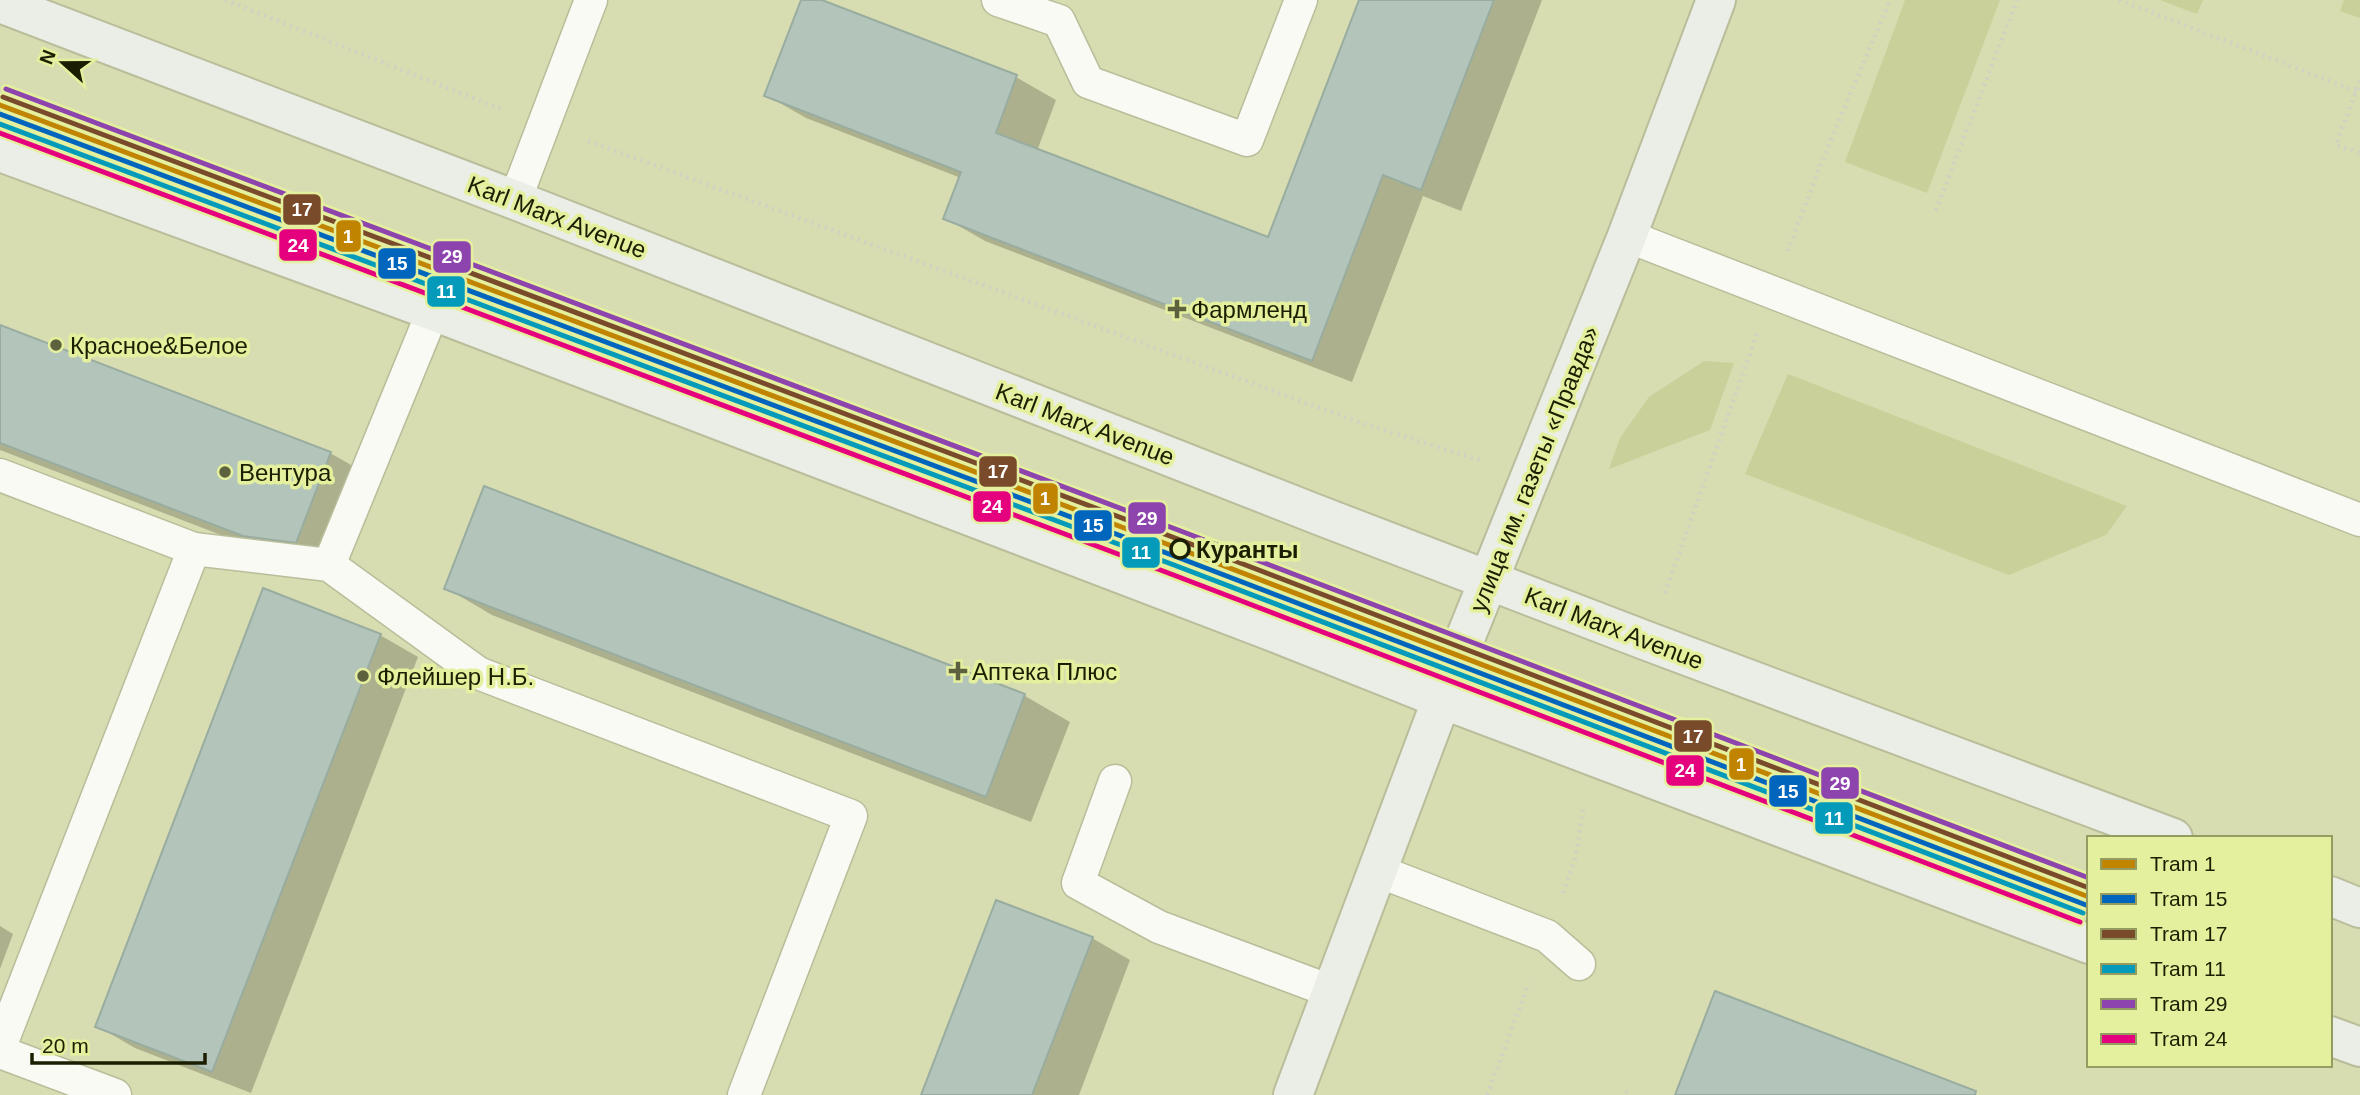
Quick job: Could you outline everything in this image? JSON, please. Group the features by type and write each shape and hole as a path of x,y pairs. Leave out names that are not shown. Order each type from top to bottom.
{"main road":[{"name":"улица им. газеты «Правда»","path":"1293,1095 1442,699 1627,236 1716,0"},
{"name":"Karl Marx Avenue","path":"0,3 515,200 1489,581 2168,836"},
{"path":"0,152 433,311 1264,628 1442,699 2087,943"},
{"path":"2332,897 2360,908"},
{"path":"2332,1037 2360,1047"}],"lane":[{"path":"515,200 591,0"},
{"path":"998,0 1059,21 1088,82 1247,140 1301,0"},
{"path":"1627,236 2360,520"},
{"path":"329,565 433,311"},
{"path":"0,475 194,548 329,565 478,673 851,816 744,1095"},
{"path":"115,1095 0,1049 194,548"},
{"path":"1115,781 1078,883 1159,927 1333,992"},
{"path":"1378,871 1547,936 1579,964"}],"path":[{"path":"226,0 544,125 1358,422 1530,476"},
{"path":"1936,211 2017,0"},
{"path":"2119,0 2356,91"},
{"path":"2360,82 2336,145 2360,153"}],"green space":[{"path":"1905,0 2000,0 1927,193 1845,162"},
{"path":"2160,0 2203,0 2197,14"},
{"path":"2344,0 2360,0 2360,18 2340,11"},
{"path":"1704,361 1734,363 1710,430 1609,469 1620,438 1649,397"},
{"path":"1788,374 2127,506 2106,535 2009,575 1745,474"}],"building":[{"path":"801,0 822,0 1017,75 996,133 1268,237 1359,0 1494,0 1421,190 1383,175 1312,361 943,219 961,172 764,96"},
{"path":"0,325 331,452 296,543 243,536 0,443"},
{"path":"484,486 1025,694 986,797 444,589"},
{"path":"263,588 381,634 212,1072 95,1027"},
{"path":"996,900 1093,937 1032,1095 921,1095"},
{"path":"1715,991 1976,1091 1975,1095 1675,1095"}],"tram line":[{"name":"29","path":"6,89 1186,533 2087,877"},
{"name":"17","path":"3,97 1183,541 2087,887"},
{"name":"1","path":"0,105 1180,549 2087,896"},
{"name":"15","path":"0,114 1177,557 2086,905"},
{"name":"11","path":"0,124 1174,565 2083,913"},
{"name":"24","path":"0,133 1171,574 2080,922"}],"place":[{"name":"Фармленд","path":"1177,309"},
{"name":"Красное&Белое","path":"56,345"},
{"name":"Вентура","path":"225,472"},
{"name":"Куранты","path":"1180,549"},
{"name":"Аптека Плюс","path":"958,671"},
{"name":"Флейшер Н.Б.","path":"363,676"}]}
